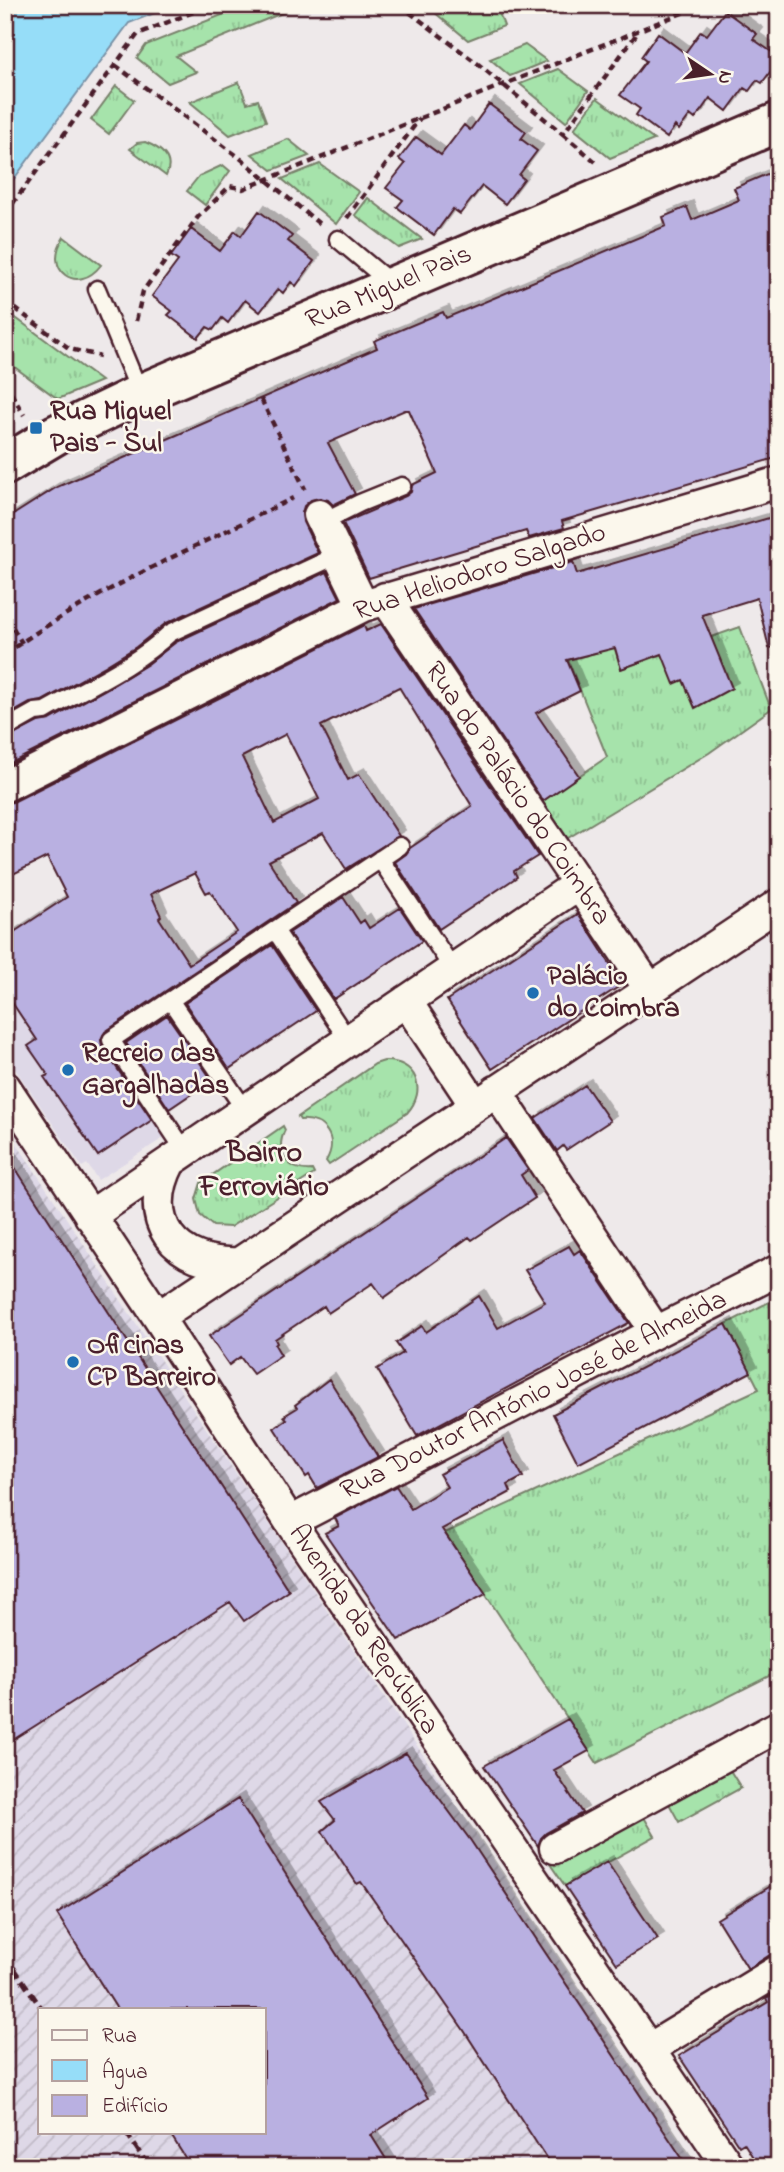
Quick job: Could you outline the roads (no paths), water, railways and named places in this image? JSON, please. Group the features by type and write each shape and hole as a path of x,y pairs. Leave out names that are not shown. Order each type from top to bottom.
{"street":[{"name":"Rua Miguel Pais","path":"5,465 57,434 140,394 779,122"},
{"name":"Rua Heliodoro Salgado","path":"5,786 374,602 779,482"},
{"name":"Rua do Palácio do Coimbra","path":"320,519 338,555 649,988"},
{"path":"90,1216 577,885"},
{"path":"158,1317 779,904"},
{"path":"406,1001 485,1098 656,1332"},
{"name":"Avenida da República","path":"5,1087 290,1522 729,2167"},
{"path":"177,1156 160,1180 159,1219 168,1236 182,1251 201,1260 219,1264 239,1263"},
{"name":"Rua Doutor António José de Almeida","path":"290,1522 779,1270"},
{"path":"555,1848 779,1727"},
{"path":"649,2049 779,1970"}],"lane":[{"path":"336,233 381,275 387,289"},
{"path":"97,289 140,394"},
{"path":"320,519 402,486"},
{"path":"5,729 35,712 45,711 111,674 154,648 170,633 338,555"},
{"path":"177,1156 111,1040 400,846"},
{"path":"380,859 453,969"},
{"path":"275,930 348,1040"},
{"path":"170,1000 245,1110"}],"water":[{"path":"5,5 175,5 129,23 5,191"}],"railway":[{"path":"5,1955 41,2008"},
{"path":"127,2134 149,2167"}],"place":[{"name":"Rua Miguel Pais - Sul","path":"36,428"},
{"name":"Palácio do Coimbra","path":"533,993"},
{"name":"Recreio das Gargalhadas","path":"68,1070"},
{"name":"Oficinas CP Barreiro","path":"73,1362"}],"district":[{"name":"Bairro Ferroviário","path":"264,1171"}]}
